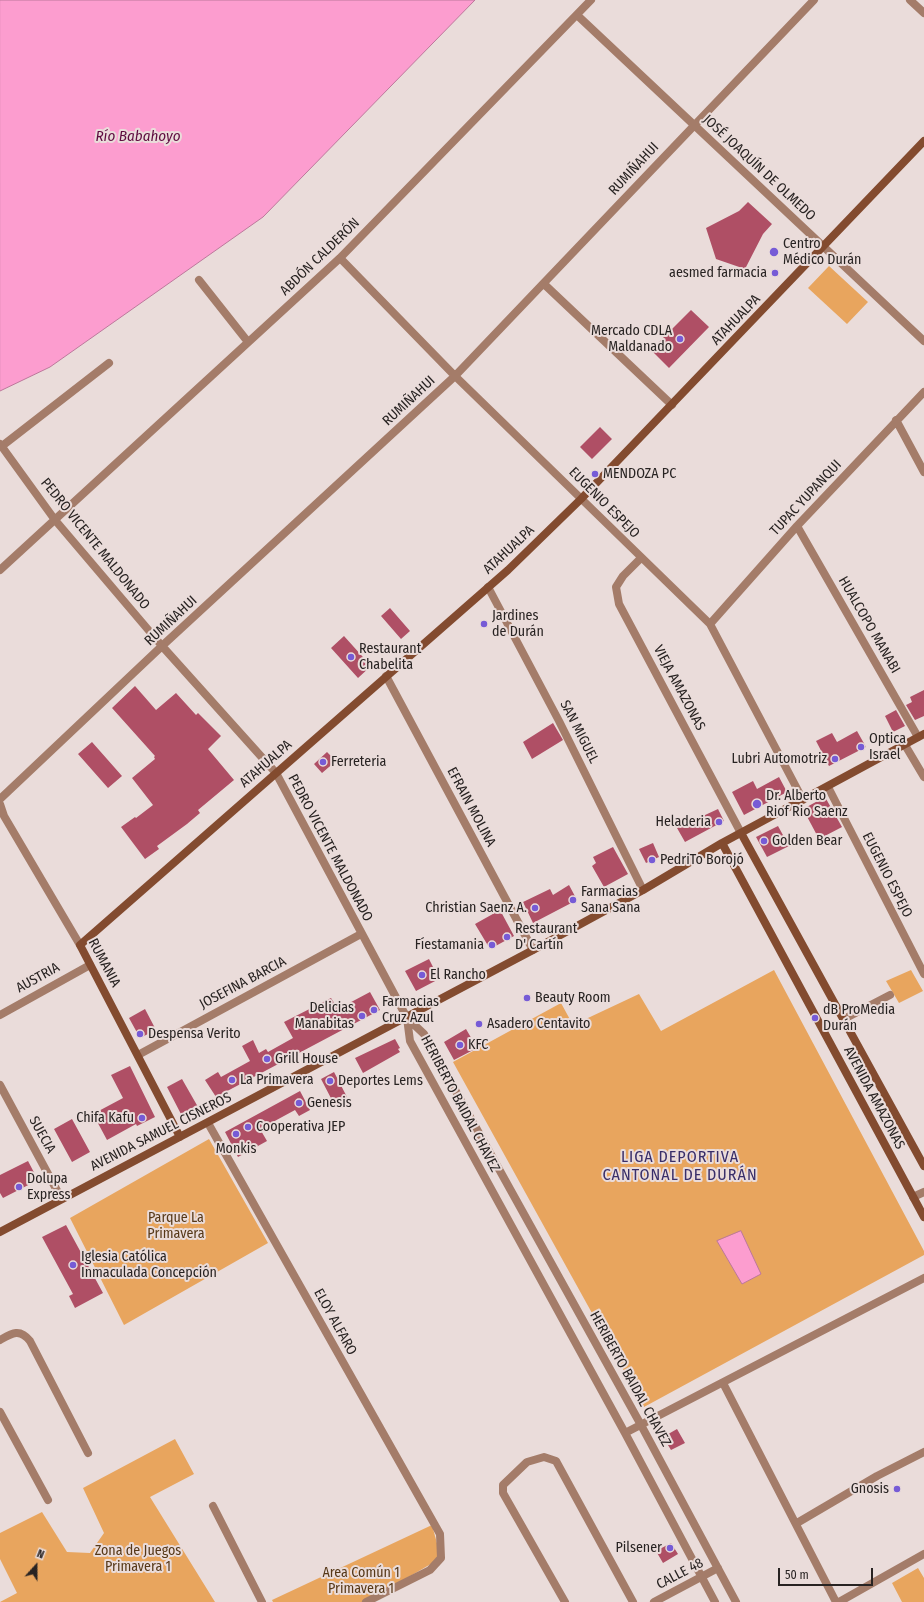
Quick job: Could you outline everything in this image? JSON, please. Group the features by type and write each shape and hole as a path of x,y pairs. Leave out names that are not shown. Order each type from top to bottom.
{"street":[{"name":"ABDÓN CALDERÓN","path":"0,570 340,258 591,0"},
{"name":"RUMIÑAHUI","path":"0,800 162,646 455,376 814,0"},
{"path":"910,0 924,13"},
{"name":"JOSÉ JOAQUÍN DE OLMEDO","path":"577,15 924,341"},
{"name":"ATAHUALPA","path":"80,945 488,587 581,499 924,142"},
{"name":"EUGENIO ESPEJO","path":"340,258 455,376 710,624 803,800"},
{"path":"199,280 210,297 248,342"},
{"path":"544,284 672,405"},
{"path":"1,445 109,363"},
{"name":"TUPAC YUPANQUI","path":"710,624 797,526 924,392"},
{"path":"896,420 924,472"},
{"name":"PEDRO VICENTE MALDONADO","path":"1,445 55,520 162,646 276,773 407,1018"},
{"name":"HUALCOPO MANABI","path":"797,526 921,736"},
{"name":"VIEJA AMAZONAS","path":"641,558 623,576 616,587 619,604 741,833"},
{"name":"SAN MIGUEL","path":"488,587 559,721 644,890"},
{"name":"EFRAIN MOLINA","path":"386,676 533,950"},
{"name":"AVENIDA SAMUEL CISNEROS","path":"0,1232 62,1198 407,1018 644,890 722,843 921,736"},
{"path":"905,745 924,777"},
{"name":"EUGENIO ESPEJO","path":"828,787 924,974"},
{"name":"RUMANIA","path":"0,804 2,817 80,945 180,1137"},
{"name":"AVENIDA AMAZONAS","path":"741,833 924,1166"},
{"name":"AVENIDA AMAZONAS","path":"722,843 924,1217"},
{"name":"JOSEFINA BARCIA","path":"138,1055 361,934"},
{"name":"AUSTRIA","path":"0,1015 90,965"},
{"path":"844,1019 890,995"},
{"name":"HERIBERTO BAIDAL CHAVEZ","path":"407,1018 424,1034 642,1425 736,1602"},
{"name":"HERIBERTO BAIDAL CHAVEZ","path":"407,1018 410,1041 625,1433 715,1602"},
{"name":"SUECIA","path":"0,1085 62,1198"},
{"name":"ELOY ALFARO","path":"208,1123 440,1534 441,1558 430,1570 366,1602"},
{"path":"913,1197 924,1192"},
{"path":"625,1433 924,1278"},
{"path":"0,1340 15,1332 26,1335 88,1453"},
{"path":"723,1383 838,1602 924,1554"},
{"path":"0,1412 48,1500"},
{"path":"797,1523 878,1476 924,1452"},
{"path":"565,1602 503,1493 503,1485 522,1465 544,1457 556,1461 633,1602"},
{"path":"213,1506 262,1602"},
{"name":"CALLE 48","path":"654,1602 718,1568"}],"green space":[{"path":"829,266 868,302 847,324 808,288"},
{"name":"LIGA DEPORTIVA CANTONAL DE DURÁN","path":"774,970 924,1251 924,1255 644,1407 453,1062 561,1003 573,1025 639,994 661,1031"},
{"path":"911,970 923,991 899,1003 886,981"},
{"name":"Parque La Primavera","path":"209,1139 268,1243 124,1325 70,1218"},
{"name":"Zona de Juegos Primavera 1","path":"175,1439 194,1474 150,1497 215,1602 0,1602 17,1593 0,1559 0,1533 42,1512 67,1552 90,1553 104,1533 83,1488"},
{"name":"Area Común 1 Primavera 1","path":"432,1525 441,1558 366,1602 273,1602 272,1600"},
{"path":"918,1568 924,1578 924,1602 902,1602 892,1583"}],"water":[{"name":"Río Babahoyo","path":"0,0 475,0 263,217 50,367 0,391"},
{"path":"741,1231 761,1274 742,1284 717,1241"}],"building":[{"path":"748,202 772,224 763,234 745,269 716,259 706,228 739,211"},
{"name":"Mercado CDLA Maldanado","path":"691,310 709,327 669,368 651,350"},
{"path":"600,427 612,439 592,459 580,447"},
{"path":"390,608 410,631 401,639 381,616"},
{"name":"Restaurant Chabelita","path":"344,636 371,666 358,678 331,648"},
{"path":"135,686 156,710 176,693 196,715 198,713 221,736 208,749 234,780 198,810 200,813 157,846 159,849 145,859 121,827 153,805 132,778 155,759 155,756 112,708"},
{"path":"924,690 924,716 915,720 906,705 912,702 910,697"},
{"path":"896,710 905,726 893,732 885,716"},
{"path":"553,723 563,740 532,759 523,742"},
{"path":"857,731 866,747 829,766 816,741 832,733 837,742"},
{"path":"92,742 122,776 108,788 78,754"},
{"path":"327,752 336,761 322,773 314,764"},
{"path":"779,777 787,792 744,815 732,792 753,781 757,789"},
{"path":"825,797 842,827 819,839 803,809"},
{"path":"718,809 724,821 685,842 677,828"},
{"path":"778,826 789,846 767,857 756,837"},
{"path":"653,843 659,857 646,863 639,849"},
{"path":"613,847 628,874 604,887 592,866 596,863 593,857"},
{"path":"569,885 577,900 533,923 523,902 550,889 553,895"},
{"path":"500,910 514,936 490,949 475,924"},
{"name":"El Rancho","path":"429,959 439,979 416,991 405,971"},
{"path":"370,992 380,1010 216,1097 205,1080 218,1072 221,1077 250,1061 242,1046 253,1040 259,1053 266,1049 268,1052 293,1038 284,1022 331,998 338,1009"},
{"path":"145,1009 156,1030 140,1038 129,1018"},
{"name":"KFC","path":"466,1029 477,1048 454,1060 444,1042"},
{"path":"395,1039 400,1048 398,1049 400,1052 363,1073 355,1058"},
{"path":"130,1066 155,1117 137,1126 136,1124 107,1140 93,1114 123,1098 111,1075"},
{"path":"334,1072 347,1097 334,1104 321,1079"},
{"path":"182,1079 198,1107 182,1116 167,1087"},
{"path":"300,1091 310,1110 299,1116 295,1110 260,1129 267,1141 238,1157 225,1132"},
{"path":"72,1119 90,1152 72,1162 54,1129"},
{"path":"28,1161 38,1180 3,1198 0,1193 0,1175"},
{"name":"Iglesia Católica Inmaculada Concepción","path":"66,1225 103,1293 75,1308 69,1296 73,1294 42,1237"},
{"path":"677,1429 685,1443 671,1450 663,1437"},
{"path":"671,1543 678,1554 663,1563 656,1551"}],"place":[{"name":"Centro Médico Durán","path":"774,252"},
{"name":"aesmed farmacia","path":"775,273"},
{"name":"Mercado CDLA Maldanado","path":"680,339"},
{"name":"MENDOZA PC","path":"595,474"},
{"name":"Jardines de Durán","path":"484,624"},
{"name":"Restaurant Chabelita","path":"351,657"},
{"name":"Optica Israel","path":"861,747"},
{"name":"Lubri Automotriz","path":"835,759"},
{"name":"Ferreteria","path":"323,762"},
{"name":"Dr. Alberto Riof Rio Saenz","path":"757,804"},
{"name":"Heladeria","path":"719,822"},
{"name":"Golden Bear","path":"764,841"},
{"name":"PedriTo Borojó","path":"652,860"},
{"name":"Farmacias Sana Sana","path":"573,900"},
{"name":"Christian Saenz A.","path":"535,908"},
{"name":"Restaurant D' Cartín","path":"507,937"},
{"name":"Fíestamania","path":"492,945"},
{"name":"El Rancho","path":"422,975"},
{"name":"Beauty Room","path":"527,998"},
{"name":"Farmacias Cruz Azul","path":"374,1010"},
{"name":"Delicias Manabitas","path":"362,1016"},
{"name":"dB ProMedia Durán","path":"815,1018"},
{"name":"Asadero Centavito","path":"479,1024"},
{"name":"Despensa Verito","path":"140,1034"},
{"name":"KFC","path":"460,1045"},
{"name":"Grill House","path":"267,1059"},
{"name":"La Primavera","path":"232,1080"},
{"name":"Deportes Lems","path":"330,1081"},
{"name":"Genesis","path":"299,1103"},
{"name":"Chifa Kafu","path":"142,1118"},
{"name":"Cooperativa JEP","path":"248,1127"},
{"name":"Monkis","path":"236,1134"},
{"name":"Dolupa Express","path":"19,1187"},
{"name":"Iglesia Católica Inmaculada Concepción","path":"73,1265"},
{"name":"Gnosis","path":"897,1489"},
{"name":"Pilsener","path":"670,1548"}],"district":[{"name":"LIGA DEPORTIVA CANTONAL DE DURÁN","path":"680,1167"}]}
